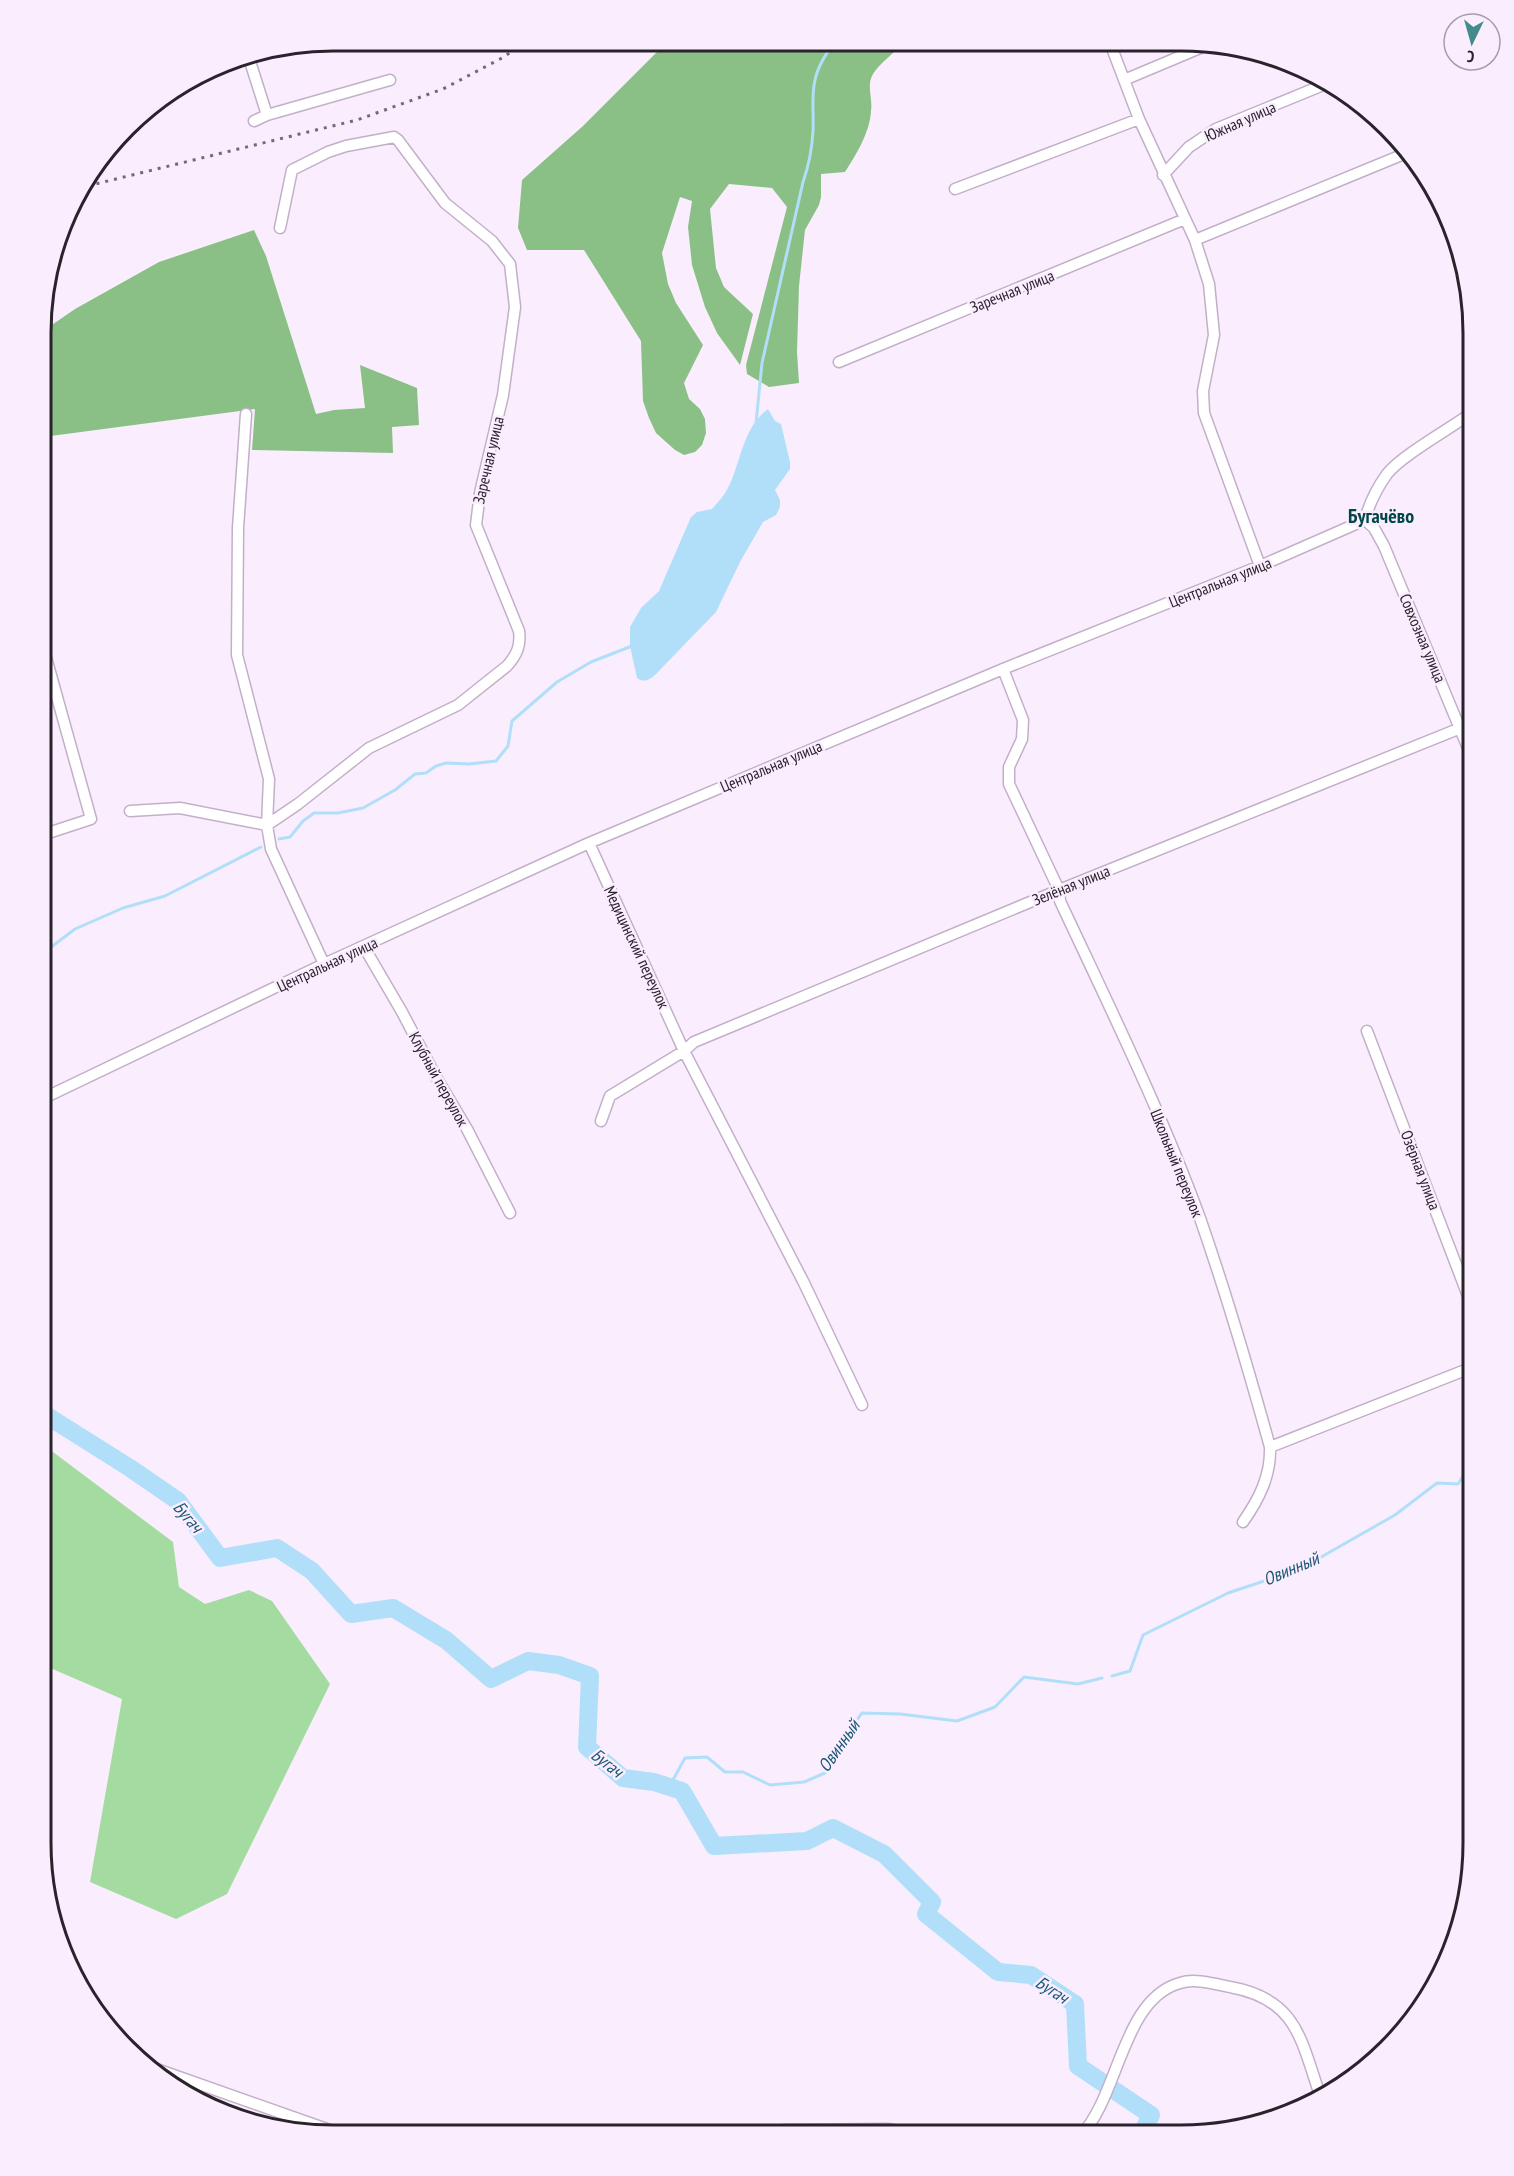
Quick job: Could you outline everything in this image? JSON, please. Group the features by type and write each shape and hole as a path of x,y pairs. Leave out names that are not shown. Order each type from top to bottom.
{"street":[{"path":"1113,51 1163,175 1195,240 1209,284 1214,335 1203,391 1204,413 1260,566"},
{"path":"1124,80 1192,52"},
{"path":"251,64 267,115"},
{"path":"254,121 267,115 390,80"},
{"name":"Южная улица","path":"1163,175 1189,147 1216,129 1318,87"},
{"path":"955,189 1139,119"},
{"name":"Заречная улица","path":"267,825 298,804 369,748 458,705 513,660 520,639 519,631 476,525 480,493 503,395 515,307 510,264 492,241 445,203 394,137 346,146 328,152 292,170 280,228"},
{"path":"1195,240 1400,155"},
{"name":"Заречная улица","path":"839,362 1185,219"},
{"path":"246,414 238,528 237,655 269,779 267,825 271,849 324,964"},
{"path":"1365,520 1369,507 1388,473 1463,419"},
{"name":"Центральная улица","path":"51,1095 324,964 589,843 1003,669 1260,566 1365,520"},
{"name":"Совхозная улица","path":"1365,520 1374,528 1384,546 1463,732"},
{"name":"Школьный переулок","path":"1003,669 1023,720 1023,739 1009,767 1009,784 1059,890 1060,901 1170,1142 1200,1219 1237,1330 1270,1447"},
{"path":"51,676 92,819 51,832"},
{"name":"Зелёная улица","path":"601,1121 610,1096 684,1051 694,1042 1059,890 1461,727"},
{"path":"130,811 180,808 267,825"},
{"name":"Медицинский переулок","path":"589,843 684,1051 804,1283 862,1405"},
{"name":"Клубный переулок","path":"364,947 467,1129 510,1213"},
{"name":"Озёрная улица","path":"1367,1031 1463,1283"},
{"path":"1243,1522 1262,1491 1267,1475 1270,1447 1463,1371"},
{"path":"1087,2125 1104,2099 1116,2067 1148,2003 1155,1995 1180,1982 1208,1983 1250,1992 1280,2007 1299,2036 1318,2089"},
{"path":"174,2075 312,2124"}],"green space":[{"path":"658,51 895,51 873,74 868,127 862,143 845,172 821,174 819,205 805,230 799,286 797,352 799,383 769,387 747,374 746,365 787,207 772,188 729,184 710,209 716,268 724,287 753,314 740,365 717,333 705,307 692,265 688,227 692,201 680,197 662,253 668,284 676,303 703,345 684,383 689,399 700,409 705,419 706,433 702,445 695,452 684,455 656,433 643,401 641,341 584,250 527,250 518,228 522,180 583,126"},
{"path":"254,230 266,256 316,414 365,408 360,365 417,388 419,425 392,427 393,453 252,450 255,409 51,436 51,325 75,309 159,262"},
{"path":"51,1450 173,1542 179,1587 205,1604 249,1590 272,1601 330,1684 227,1894 176,1919 90,1882 122,1699 51,1668"}],"water":[{"path":"768,409 775,421 781,424 790,462 790,469 775,490 780,500 780,507 776,515 763,522 740,562 716,612 655,675 646,680 640,680 637,678 630,646 630,627 641,608 659,591 691,517 697,512 712,509 725,493 732,480 747,436 759,417"}],"waterway":[{"path":"756,423 762,363 809,163 815,80 828,51"},
{"path":"279,839 290,837 303,821 314,813 338,813 363,808 395,790 415,774 426,773 436,766 446,763 469,764 496,761 508,746 512,721 557,682 591,662 632,646"},
{"path":"51,947 75,929 123,908 165,896 261,847"},
{"name":"Бугач","path":"51,1418 178,1501 220,1558 277,1548 312,1571 351,1614 393,1608 446,1640 491,1679 528,1661 559,1665 590,1676 587,1747 623,1778 654,1782 682,1791 714,1846 807,1841 833,1828 884,1854 932,1902 926,1914 998,1972 1031,1975 1075,2004 1078,2066 1151,2115 1146,2125"},
{"name":"Овинный","path":"1112,1676 1130,1671 1143,1635 1228,1593 1300,1569 1395,1515 1437,1483 1458,1484 1463,1476"},
{"name":"Овинный","path":"654,1782 673,1780 685,1758 707,1757 725,1772 743,1772 770,1785 804,1782 825,1773 842,1740 862,1713 900,1714 957,1721 995,1707 1024,1677 1078,1684 1102,1678"}],"railway":[{"path":"94,184 357,120 443,89 513,51"}],"district":[{"name":"Бугачёво","path":"1381,516"}]}
